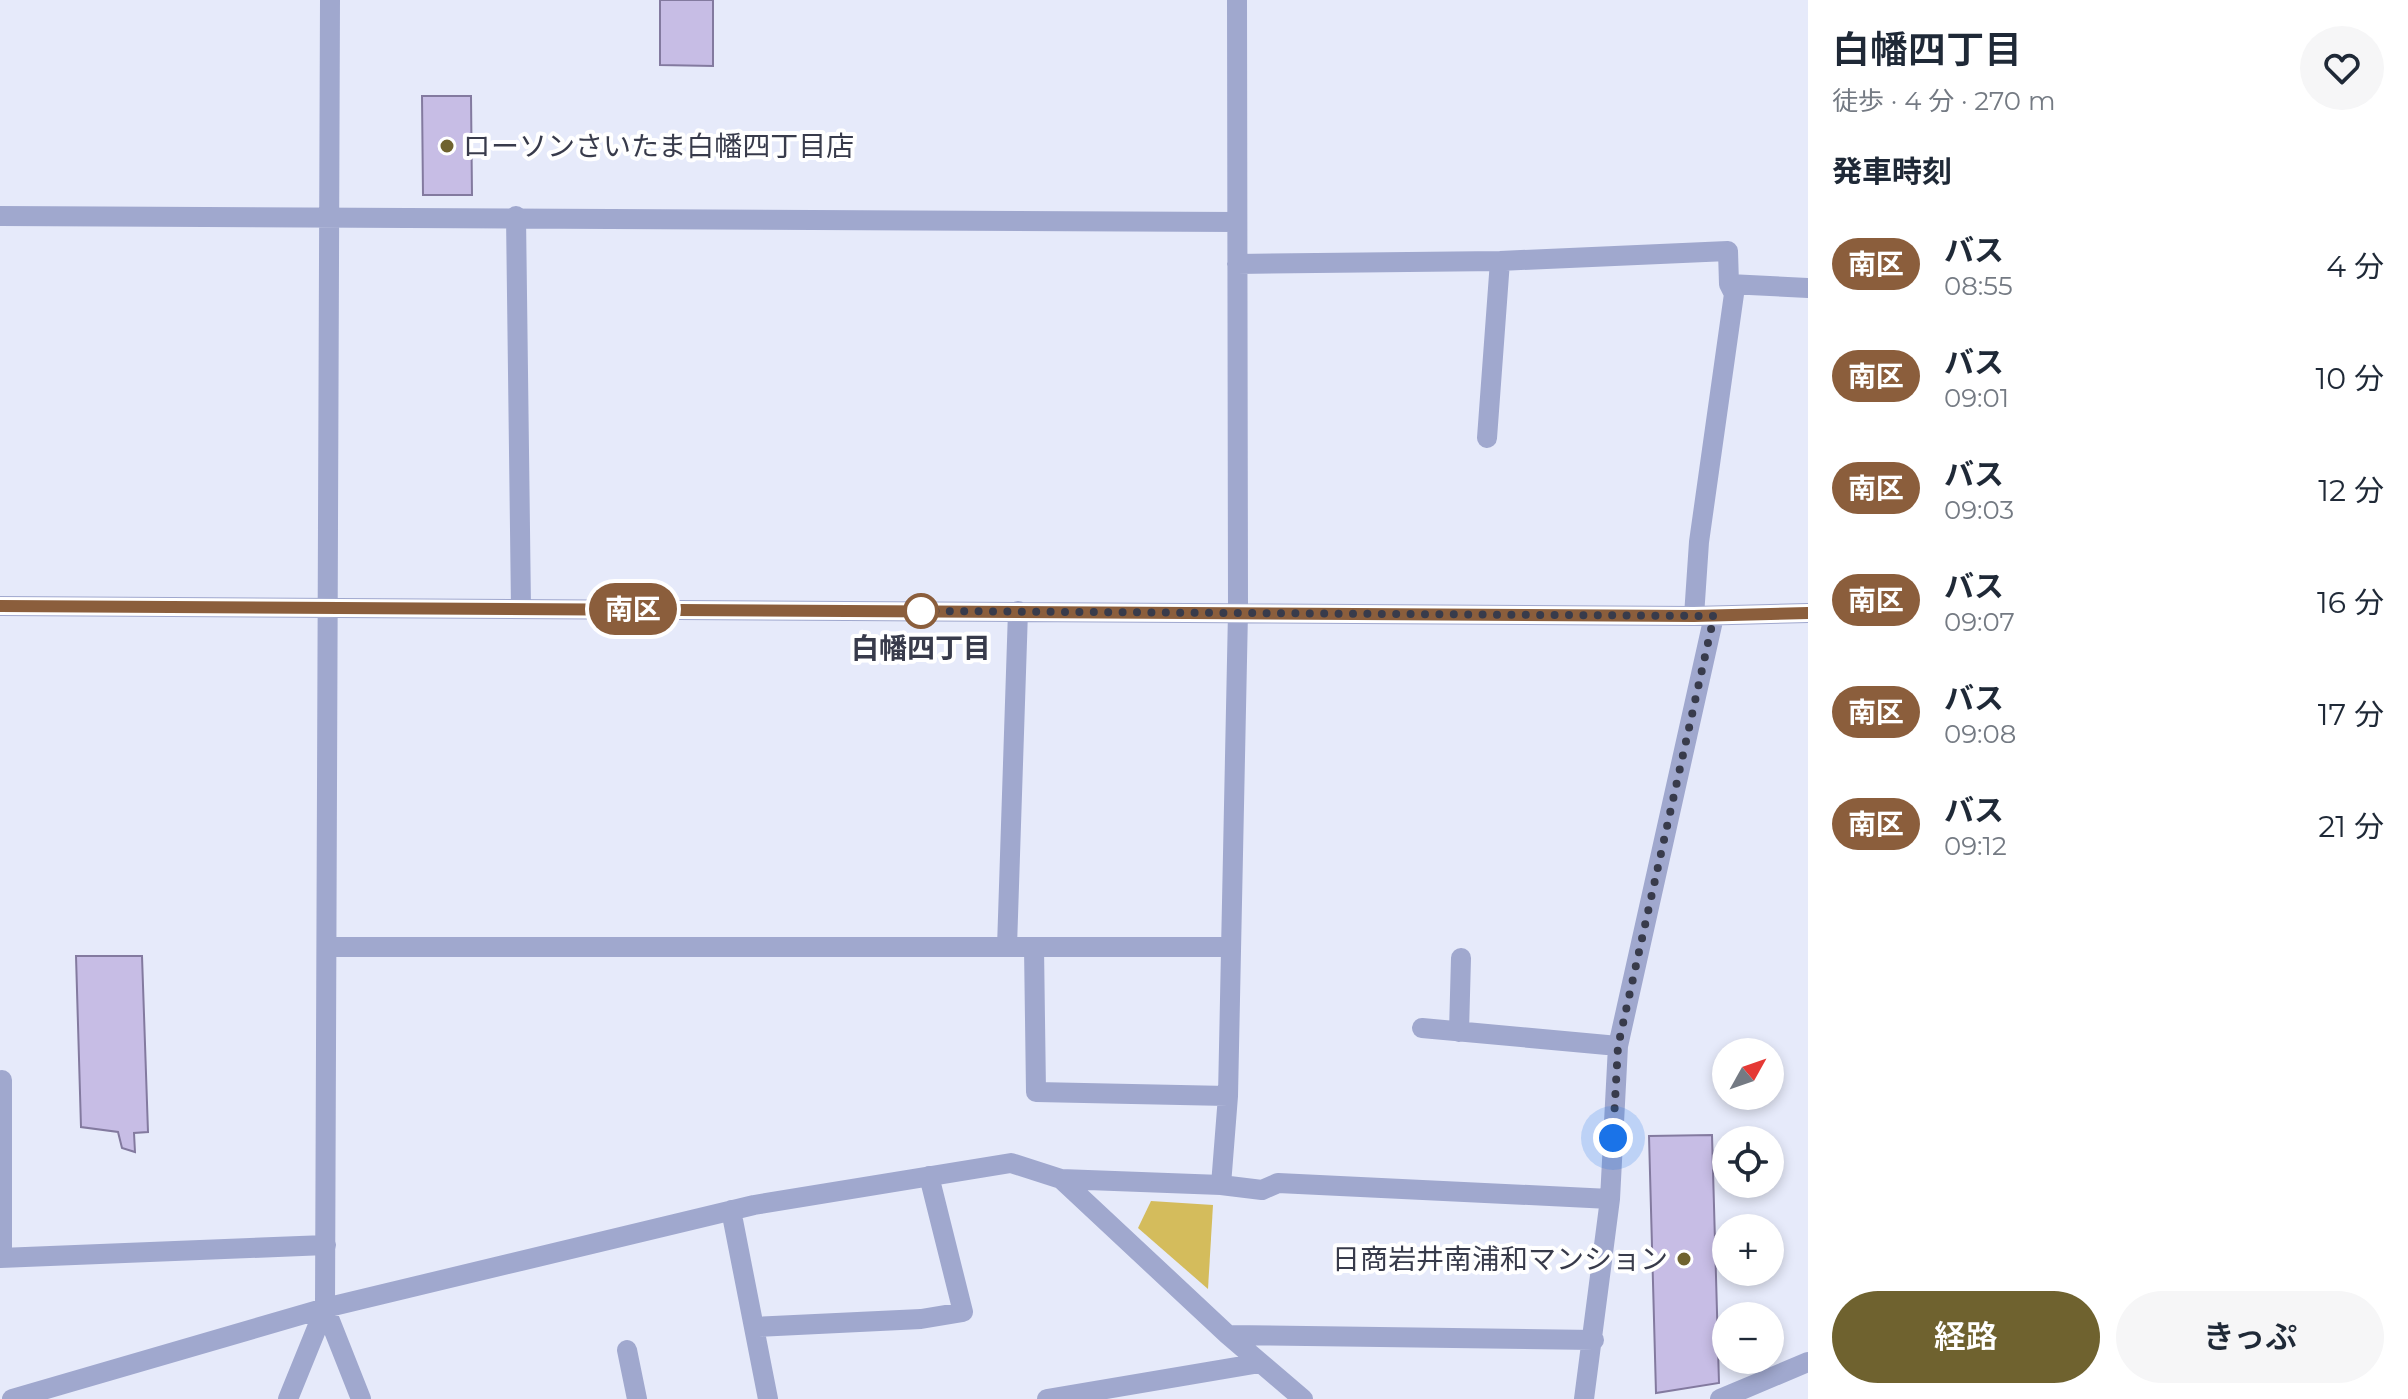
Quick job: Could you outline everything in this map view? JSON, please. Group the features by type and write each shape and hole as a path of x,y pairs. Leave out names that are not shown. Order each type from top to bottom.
{"street":[{"path":"288,1399 325,1308 330,0"},
{"path":"1221,1185 1228,1096 1238,612 1237,0"},
{"path":"0,216 329,215 1237,222"},
{"path":"516,216 521,608"},
{"path":"1237,264 1500,261 1728,251 1729,284 1734,294 1699,542 1704,616 1618,1046 1610,1199 1584,1399"},
{"path":"1487,438 1500,261"},
{"path":"1729,284 1808,288"},
{"path":"0,606 1704,616 1808,613"},
{"path":"1007,947 1018,611"},
{"path":"328,947 1229,947"},
{"path":"1034,947 1036,1092 1228,1096"},
{"path":"1459,1032 1461,958"},
{"path":"1422,1028 1618,1046"},
{"path":"2,1080 1,1258 326,1245"},
{"path":"14,1399 325,1308 731,1210 1011,1163 1061,1179 1221,1185 1262,1190 1278,1183 1610,1199"},
{"path":"754,1327 921,1319 963,1312 929,1176"},
{"path":"1061,1179 1228,1335 1303,1399"},
{"path":"731,1210 768,1399"},
{"path":"325,1308 361,1399"},
{"path":"1228,1335 1594,1340"},
{"path":"627,1350 637,1399"},
{"path":"1720,1399 1793,1365 1808,1362"},
{"path":"1047,1399 1260,1363"}],"shaded area":[{"path":"1151,1201 1213,1205 1208,1289 1138,1228"}],"building":[{"path":"660,0 713,0 713,66 660,65"},
{"path":"422,96 471,96 472,195 423,195"},
{"path":"76,956 142,956 148,1132 134,1133 135,1152 122,1148 118,1132 81,1127"},
{"name":"日商岩井南浦和マンション","path":"1712,1135 1712,1286 1716,1286 1717,1302 1712,1302 1712,1374 1719,1374 1719,1383 1656,1393 1649,1136"}],"bus line":[{"name":"南区","path":"0,606 1694,616 1808,613"}],"place":[{"name":"ローソンさいたま白幡四丁目店","path":"447,146"},
{"name":"白幡四丁目","path":"921,611"},
{"name":"日商岩井南浦和マンション","path":"1684,1259"}],"route":[{"path":"921,611 1714,616 1618,1046 1613,1138"}]}
